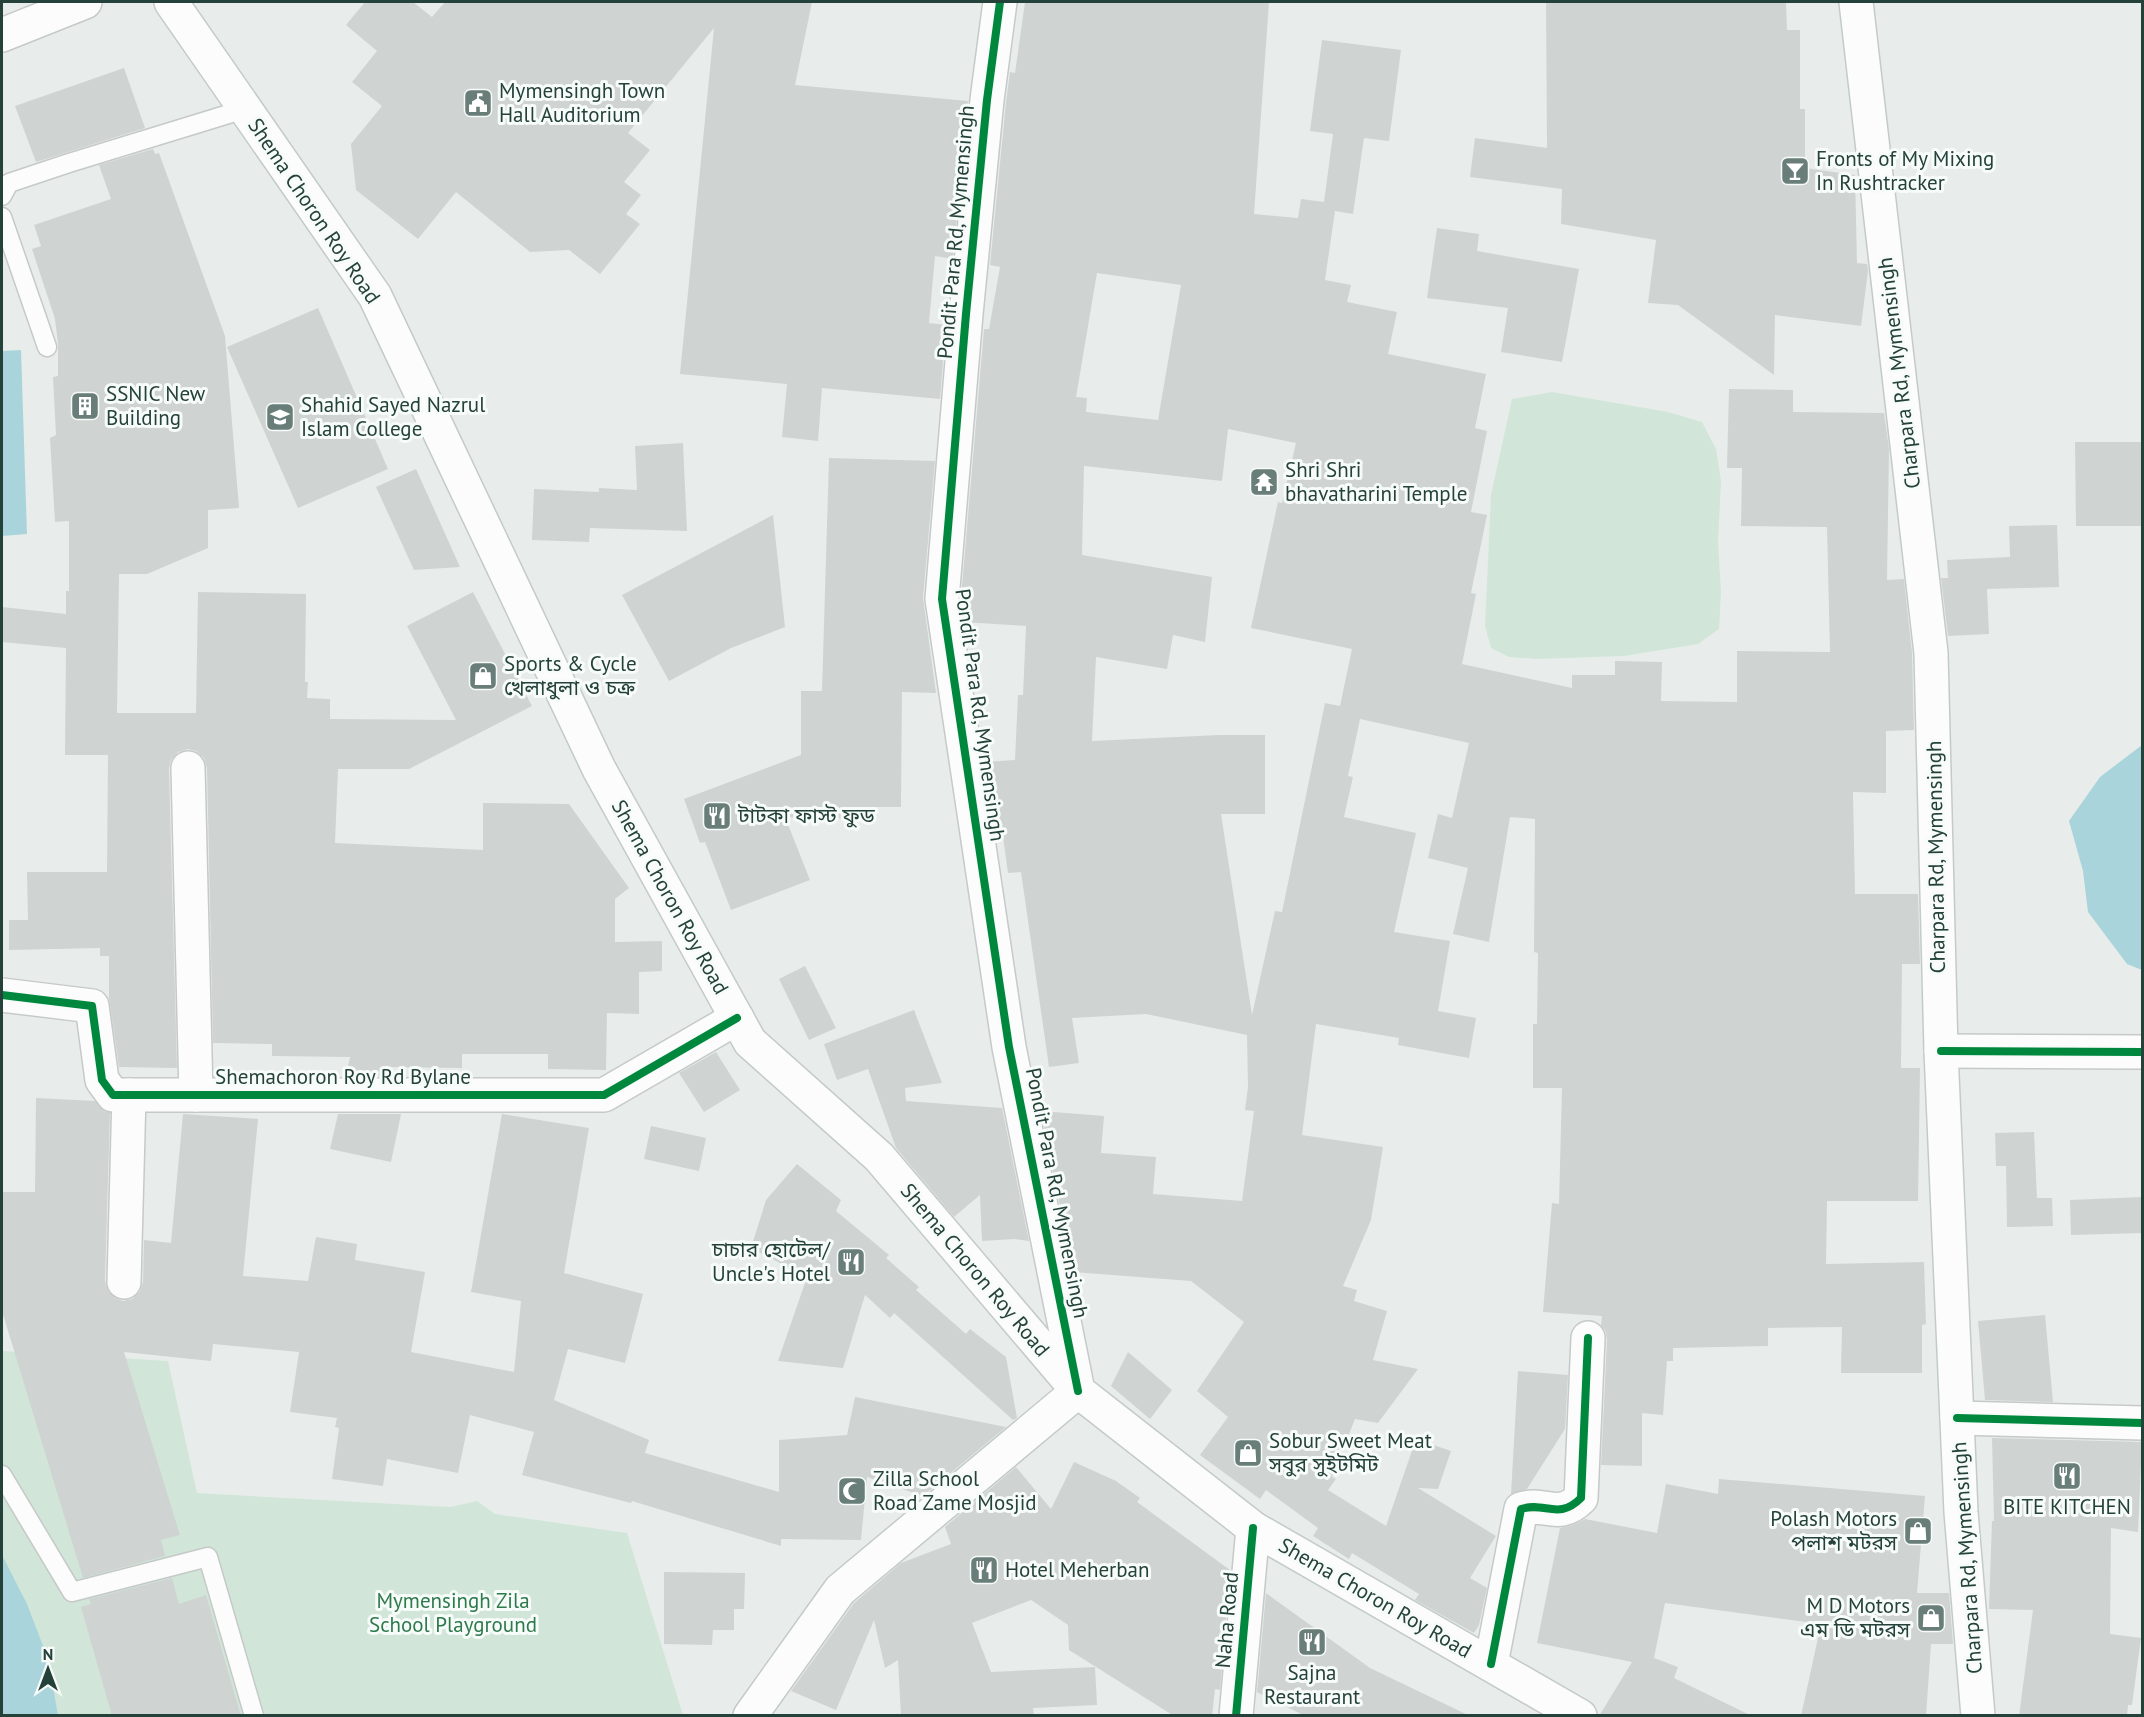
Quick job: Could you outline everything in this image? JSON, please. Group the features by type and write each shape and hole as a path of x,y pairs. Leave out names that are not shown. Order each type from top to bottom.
{"main road":[{"path":"2,35 85,2"},
{"name":"Shema Choron Roy Road","path":"171,2 375,296 599,769 750,1042 879,1157 1078,1391 1253,1528 1580,1716"},
{"name":"Pondit Para Rd, Mymensingh","path":"1000,2 987,100 969,278 942,599 1009,1047 1078,1391"},
{"name":"Charpara Rd, Mymensingh","path":"1856,2 1931,653 1941,1051 1960,1512 1978,1716"},
{"path":"188,768 196,1095"},
{"name":"Shemachoron Roy Rd Bylane","path":"2,995 92,1006 102,1080 113,1095 604,1095 736,1018"},
{"path":"1941,1051 2142,1052"},
{"path":"124,1282 129,1095"},
{"path":"1491,1664 1521,1509 1528,1507 1562,1510 1573,1506 1581,1498 1588,1338"},
{"path":"750,1716 840,1590 1078,1391"},
{"path":"1957,1418 2142,1423"},
{"name":"Naha Road","path":"1236,1716 1253,1528"}],"lane":[{"path":"2,196 9,183 245,109"},
{"path":"2,217 47,346"},
{"path":"2,1475 72,1592 208,1557 254,1716"}],"green space":[{"path":"1552,392 1668,412 1702,422 1716,449 1721,481 1718,542 1721,592 1719,629 1698,644 1624,656 1537,659 1509,657 1491,648 1485,626 1491,495 1512,399"},
{"name":"Mymensingh Zila School Playground","path":"2,1351 168,1361 197,1493 450,1507 477,1501 495,1514 627,1533 683,1715 2,1715"}],"water":[{"path":"21,350 27,534 2,536 2,351"},
{"path":"2142,745 2142,970 2127,964 2088,912 2083,871 2069,821 2100,777"},
{"path":"2,1555 27,1604 48,1659 58,1715 2,1715"}],"building":[{"path":"365,2 413,2 432,17 445,2 812,2 795,85 968,101 953,259 935,256 929,323 946,325 940,399 822,388 818,441 782,437 787,384 680,374 714,28 628,133 650,150 624,182 641,195 626,214 640,224 600,274 569,250 530,252 456,192 418,239 356,190 351,144 382,106 352,82 377,51 346,25"},
{"path":"1025,2 1269,2 1254,214 1298,218 1301,199 1324,202 1333,134 1310,131 1322,40 1401,50 1389,141 1364,138 1353,214 1335,211 1325,280 1351,285 1347,302 1397,312 1388,354 1486,374 1475,428 1487,431 1471,512 1487,515 1471,593 1476,594 1462,664 1572,688 1572,675 1615,675 1615,661 1662,662 1661,701 1737,702 1737,651 1830,652 1827,527 1741,526 1742,468 1727,468 1729,389 1793,390 1793,412 1884,413 1889,449 1887,580 1904,579 1912,653 1914,730 1886,731 1886,793 1853,792 1855,894 1918,894 1920,964 1902,964 1901,1068 1920,1068 1918,1201 1827,1201 1826,1264 1924,1262 1926,1324 1922,1325 1922,1373 1841,1373 1842,1327 1768,1328 1768,1346 1673,1348 1673,1361 1667,1361 1663,1415 1642,1413 1642,1466 1601,1465 1607,1339 1605,1330 1601,1326 1602,1316 1543,1312 1552,1203 1559,1204 1562,1088 1533,1088 1533,1024 1537,1024 1538,953 1534,952 1535,819 1510,817 1489,942 1453,934 1468,868 1428,858 1438,814 1452,818 1469,743 1360,719 1348,776 1353,777 1344,817 1416,833 1394,932 1450,941 1438,1011 1476,1018 1469,1058 1398,1045 1399,1038 1316,1024 1302,1135 1383,1147 1371,1220 1343,1286 1357,1290 1354,1301 1387,1311 1373,1360 1418,1369 1378,1423 1355,1419 1332,1477 1336,1479 1328,1490 1386,1526 1416,1439 1451,1451 1438,1489 1418,1488 1496,1536 1470,1578 1487,1588 1479,1625 1474,1633 1415,1600 1419,1594 1352,1553 1349,1559 1313,1536 1318,1528 1266,1490 1260,1499 1200,1455 1228,1417 1197,1391 1244,1322 1191,1281 1073,1272 1041,1111 1104,1116 1101,1153 1156,1157 1153,1194 1242,1201 1254,1111 1245,1110 1248,1087 1247,1035 1146,1014 1072,1018 1079,1063 1049,1067 1021,872 1008,873 1003,837 997,838 985,762 1015,760 1018,695 1023,695 1026,626 964,622 961,598 984,329 989,329 1000,267 990,265 1006,102 1010,72 1015,73","holes":["1097,273 1181,285 1158,420 1086,412 1087,398 1076,397","1228,429 1296,443 1282,503 1278,502 1251,628 1352,649 1340,706 1325,703 1282,912 1275,911 1252,1015 1221,814 1265,814 1265,735 1092,741 1096,657 1167,669 1173,635 1205,642 1212,577 1082,555 1084,466 1222,481"]},
{"path":"1546,2 1786,2 1787,30 1800,30 1800,109 1805,109 1805,168 1855,175 1857,263 1867,264 1868,271 1861,326 1775,315 1774,375 1678,305 1648,303 1656,240 1561,224 1562,189 1470,177 1475,138 1547,148"},
{"path":"124,68 145,128 36,162 15,106"},
{"path":"153,149 155,154 159,153 225,336 239,508 208,510 208,548 147,574 119,574 117,713 196,713 198,592 306,594 305,682 308,682 307,698 330,699 330,719 456,720 407,626 473,592 532,706 409,769 338,769 335,843 483,850 483,803 569,804 629,888 615,899 615,942 662,941 662,971 639,972 639,1014 607,1013 606,1070 548,1069 548,1054 462,1054 462,1068 383,1067 382,1076 346,1076 350,1057 272,1056 272,1044 213,1043 207,768 204,758 196,751 188,749 178,752 171,760 169,768 177,1068 119,1067 109,998 109,956 100,956 100,948 9,950 9,920 28,920 27,872 107,872 108,755 65,755 66,648 2,642 2,607 66,614 66,591 69,591 69,521 55,522 50,438 56,435 53,377 58,376 58,344 55,319 32,249 41,246 34,225 111,199 99,165"},
{"path":"1437,228 1479,234 1477,251 1579,269 1562,362 1501,352 1508,308 1427,298"},
{"path":"318,308 388,469 298,508 227,347"},
{"path":"2075,442 2142,442 2142,526 2076,526"},
{"path":"683,443 687,531 590,528 589,542 532,540 534,489 599,492 599,488 637,490 635,446"},
{"path":"829,458 935,461 923,598 936,693 902,692 901,807 863,807 863,819 785,817 810,880 731,910 705,842 700,843 684,799 801,755 801,691 822,691"},
{"path":"416,469 460,567 414,570 376,487"},
{"path":"773,515 785,627 731,648 669,681 622,595"},
{"path":"2057,525 2059,587 1987,589 1989,634 1948,636 1941,578 1948,578 1947,560 2010,557 2009,526"},
{"path":"805,966 836,1028 809,1040 779,979"},
{"path":"914,1010 942,1083 905,1088 906,1101 1002,1108 1029,1241 1014,1239 982,1241 980,1195 954,1217 896,1148 868,1069 837,1080 824,1044"},
{"path":"716,1052 740,1090 704,1112 679,1073"},
{"path":"36,1098 95,1101 104,1111 110,1113 105,1281 108,1291 115,1298 123,1301 132,1299 140,1291 143,1282 144,1240 171,1243 183,1114 258,1119 243,1276 308,1281 316,1237 357,1244 355,1260 425,1272 411,1352 514,1372 521,1301 471,1292 502,1114 589,1128 564,1273 643,1294 625,1363 568,1349 554,1400 649,1440 645,1453 779,1492 779,1440 847,1435 855,1397 1006,1427 923,1496 867,1477 861,1540 781,1539 781,1546 632,1501 631,1503 522,1475 534,1432 470,1415 458,1473 387,1459 383,1486 332,1479 339,1428 335,1427 337,1418 290,1412 299,1352 213,1344 211,1361 124,1352 180,1535 161,1540 165,1556 83,1578 2,1311 2,1192 35,1192"},
{"path":"338,1114 401,1114 391,1162 330,1149"},
{"path":"651,1126 706,1138 699,1171 644,1159"},
{"path":"2034,1132 2037,1198 2052,1198 2053,1226 2007,1227 2006,1166 1996,1166 1995,1133"},
{"path":"797,1164 841,1200 836,1211 889,1255 886,1258 919,1287 916,1290 966,1334 970,1329 1006,1357 1017,1418 1013,1420 894,1313 890,1318 865,1295 843,1368 778,1361 807,1277 751,1248 766,1200"},
{"path":"2142,1197 2142,1233 2071,1235 2070,1200"},
{"path":"2045,1315 2053,1402 1985,1400 1978,1321"},
{"path":"1128,1352 1172,1390 1150,1419 1111,1386"},
{"path":"1518,1371 1568,1375 1565,1429 1527,1489 1511,1494"},
{"path":"1992,1438 2142,1442 2138,1532 2111,1528 2110,1634 2141,1638 2132,1705 2128,1705 2127,1716 2019,1716 2033,1610 1989,1609 1992,1521 1994,1521"},
{"path":"1074,1462 1116,1481 1140,1498 1137,1502 1230,1570 1220,1690 1215,1689 1212,1716 1174,1716 1069,1650 1068,1625 1031,1600 972,1623 991,1672 1095,1667 1097,1705 1033,1708 1034,1716 901,1716 898,1660 885,1668 874,1620 836,1710 791,1691 854,1603 901,1563 951,1544 945,1527 1016,1467 1051,1509"},
{"path":"1719,1479 1925,1496 1917,1593 1949,1593 1953,1644 1931,1644 1926,1716 1801,1716 1821,1624 1665,1603 1654,1658 1678,1667 1674,1678 1752,1716 1599,1716 1632,1662 1537,1643 1560,1528 1585,1519 1657,1533 1666,1484 1718,1494"},
{"path":"664,1572 745,1573 744,1609 734,1609 734,1630 713,1630 712,1645 664,1644"},
{"path":"172,1578 179,1604 206,1595 241,1716 112,1716 81,1607 91,1604 89,1599"},
{"path":"1266,1593 1370,1668 1470,1716 1305,1716 1257,1692"}],"cycle path":[{"path":"1000,2 987,100 966,314 942,599 1009,1047 1078,1391"},
{"path":"2,995 92,1006 102,1080 113,1095 604,1095 737,1018"},
{"path":"1941,1051 2142,1052"},
{"path":"1491,1664 1521,1509 1565,1508 1581,1498 1588,1338"},
{"path":"1957,1418 2142,1423"},
{"path":"1236,1716 1253,1528"}],"place":[{"name":"Mymensingh Town Hall Auditorium","path":"478,103"},
{"name":"Fronts of My Mixing In Rushtracker","path":"1795,171"},
{"name":"SSNIC New Building","path":"85,406"},
{"name":"Shahid Sayed Nazrul Islam College","path":"280,417"},
{"name":"Shri Shri bhavatharini Temple","path":"1264,482"},
{"name":"Sports & Cycle খেলাধুলা ও চক্র","path":"483,676"},
{"name":"টাটকা ফাস্ট ফুড","path":"717,816"},
{"name":"চাচার হোটেল/ Uncle's Hotel","path":"851,1262"},
{"name":"Sobur Sweet Meat সবুর সুইটমিট","path":"1248,1453"},
{"name":"BITE KITCHEN","path":"2067,1476"},
{"name":"Zilla School Road Zame Mosjid","path":"852,1491"},
{"name":"Polash Motors পলাশ মটরস","path":"1918,1531"},
{"name":"Hotel Meherban","path":"984,1570"},
{"name":"M D Motors এম ডি মটরস","path":"1931,1618"},
{"name":"Sajna Restaurant","path":"1312,1642"}]}
